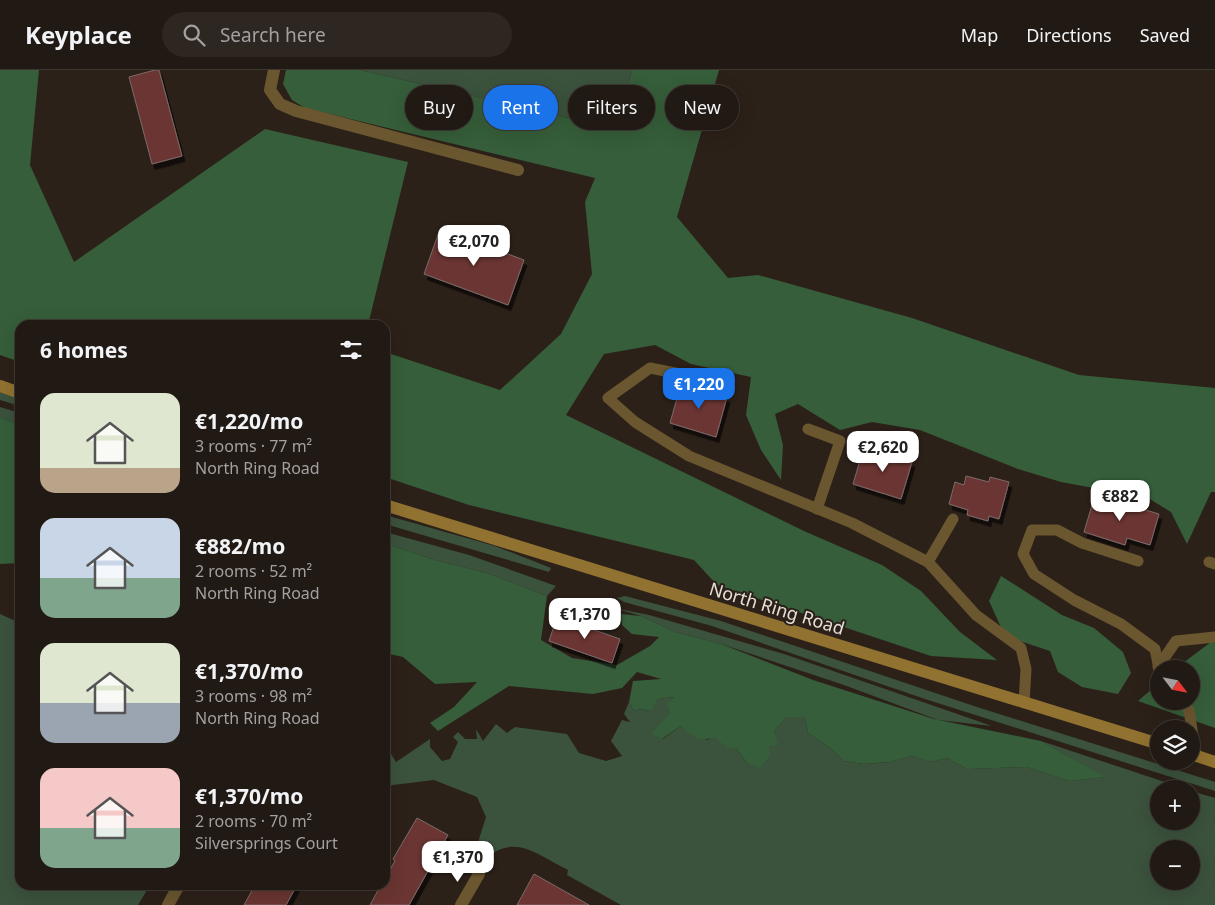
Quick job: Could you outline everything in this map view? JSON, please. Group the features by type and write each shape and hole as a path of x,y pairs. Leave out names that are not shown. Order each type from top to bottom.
{"main road":[{"path":"0,386 15,391"},
{"name":"North Ring Road","path":"390,507 1150,741"},
{"path":"1200,757 1215,762"}],"street":[{"path":"274,70 270,90 280,104 296,111 518,170"},
{"path":"461,905 479,874"},
{"path":"168,905 176,890"}],"lane":[{"path":"720,382 650,368 608,398 635,422 689,456 852,523 928,562 976,615 1021,648 1026,669 1024,703"},
{"path":"808,429 840,441 817,509"},
{"path":"928,562 953,518"},
{"path":"1138,561 1082,543 1057,530 1032,530 1022,554 1034,574 1074,600 1121,624 1154,649 1157,660"},
{"path":"1164,660 1176,641 1215,637"}],"green space":[{"path":"0,70 39,70 30,165 74,262 265,129 408,162 369,320 15,320 15,360 0,355"},
{"path":"286,70 360,70 425,85 405,85 405,130 473,130 473,96 483,98 483,130 558,130 558,116 568,118 568,130 655,130 655,85 628,85 632,70 719,70 715,85 665,85 665,130 702,130 677,217 728,278 758,275 912,318 1079,375 1215,388 1215,492 1211,492 1187,544 1171,512 1148,498 1061,482 1018,469 920,430 872,422 840,430 798,404 775,414 783,445 781,480 761,450 746,415 751,377 691,364 655,345 604,354 566,415 804,531 882,565 921,591 960,632 997,660 931,656 717,585 694,560 469,505 390,479 390,354 500,390 561,334 592,274 585,202 595,178 305,108 292,100 283,84"},
{"path":"360,70 632,70 628,85 568,85 568,118 558,116 558,85 483,85 483,98 473,96 473,85 425,85"},
{"path":"0,392 15,396 15,404 0,400"},
{"path":"0,407 15,412 15,423 0,417"},
{"path":"0,417 15,423 15,563 0,564"},
{"path":"390,516 495,546 551,568 549,572 390,525"},
{"path":"390,533 469,555 556,586 547,596 487,573 435,560 390,545"},
{"path":"390,545 435,560 487,573 547,596 541,640 572,658 617,665 650,646 659,637 632,634 622,625 621,614 641,616 675,632 721,644 813,680 934,719 1041,741 1106,777 1069,781 1027,767 967,769 947,758 930,762 912,756 890,762 863,764 844,761 830,748 808,733 805,717 786,717 774,732 778,745 769,746 770,755 760,768 747,763 736,748 726,748 715,737 709,739 696,738 681,726 662,739 651,734 670,712 667,704 675,697 658,699 651,711 640,709 634,711 629,702 633,681 661,679 637,672 622,688 593,694 509,686 438,731 430,723 454,707 477,682 435,684 403,657 390,654"},
{"path":"1001,576 1062,615 1094,628 1123,652 1131,673 1118,694 1082,687 1058,672 1050,651 1005,636 989,601"},
{"path":"625,596 721,621 977,707 1150,762 1150,770 1177,770 1215,782 1215,791 1200,786 1200,780 1180,780 925,699 712,626 624,602 617,598"},
{"path":"614,608 649,615 784,654 992,726 938,720 844,685 721,644 675,632 641,616"},
{"path":"0,614 15,621 15,890 147,890 138,905 0,905"},
{"path":"1215,639 1215,728 1200,723 1200,720 1192,720 1164,710 1200,710 1200,660 1187,660"},
{"path":"1150,691 1150,705 1138,701"},
{"path":"676,697 670,712 652,734 663,739 681,726 707,740 715,736 726,748 736,748 747,763 769,746 774,732 786,717 805,717 808,733 830,748 844,761 863,764 890,762 912,756 930,762 947,758 967,769 1027,767 1069,781 1105,777 1041,741 1159,780 1150,780 1150,830 1200,830 1200,794 1215,798 1215,905 621,905 567,875 568,870 524,848 504,848 481,862 473,858 486,817 477,797 434,780 390,785 390,754 396,762 430,739 430,747 442,761 450,759 458,742 453,737 458,732 465,739 477,739 476,729 483,741 496,724 507,733 515,727 567,734 579,753 606,761 622,756 611,741 622,720 630,722 624,714 629,702 634,711 640,709 650,711 658,699"}],"building":[{"path":"159,70 182,156 152,164 129,77"},
{"path":"440,229 524,260 508,305 424,274"},
{"path":"681,384 727,397 716,437 670,423"},
{"path":"864,447 912,462 901,499 853,484"},
{"path":"966,476 989,482 990,477 1009,482 999,519 989,516 988,521 967,515 968,510 949,504 955,482 964,485"},
{"path":"1095,495 1159,514 1150,545 1127,538 1125,545 1084,532"},
{"path":"557,617 620,639 612,663 549,641"},
{"path":"417,818 448,835 409,905 370,905 378,890 390,890 390,870 395,861 393,859"},
{"path":"534,874 589,905 517,905"},
{"path":"252,890 294,890 286,905 244,905"}]}
